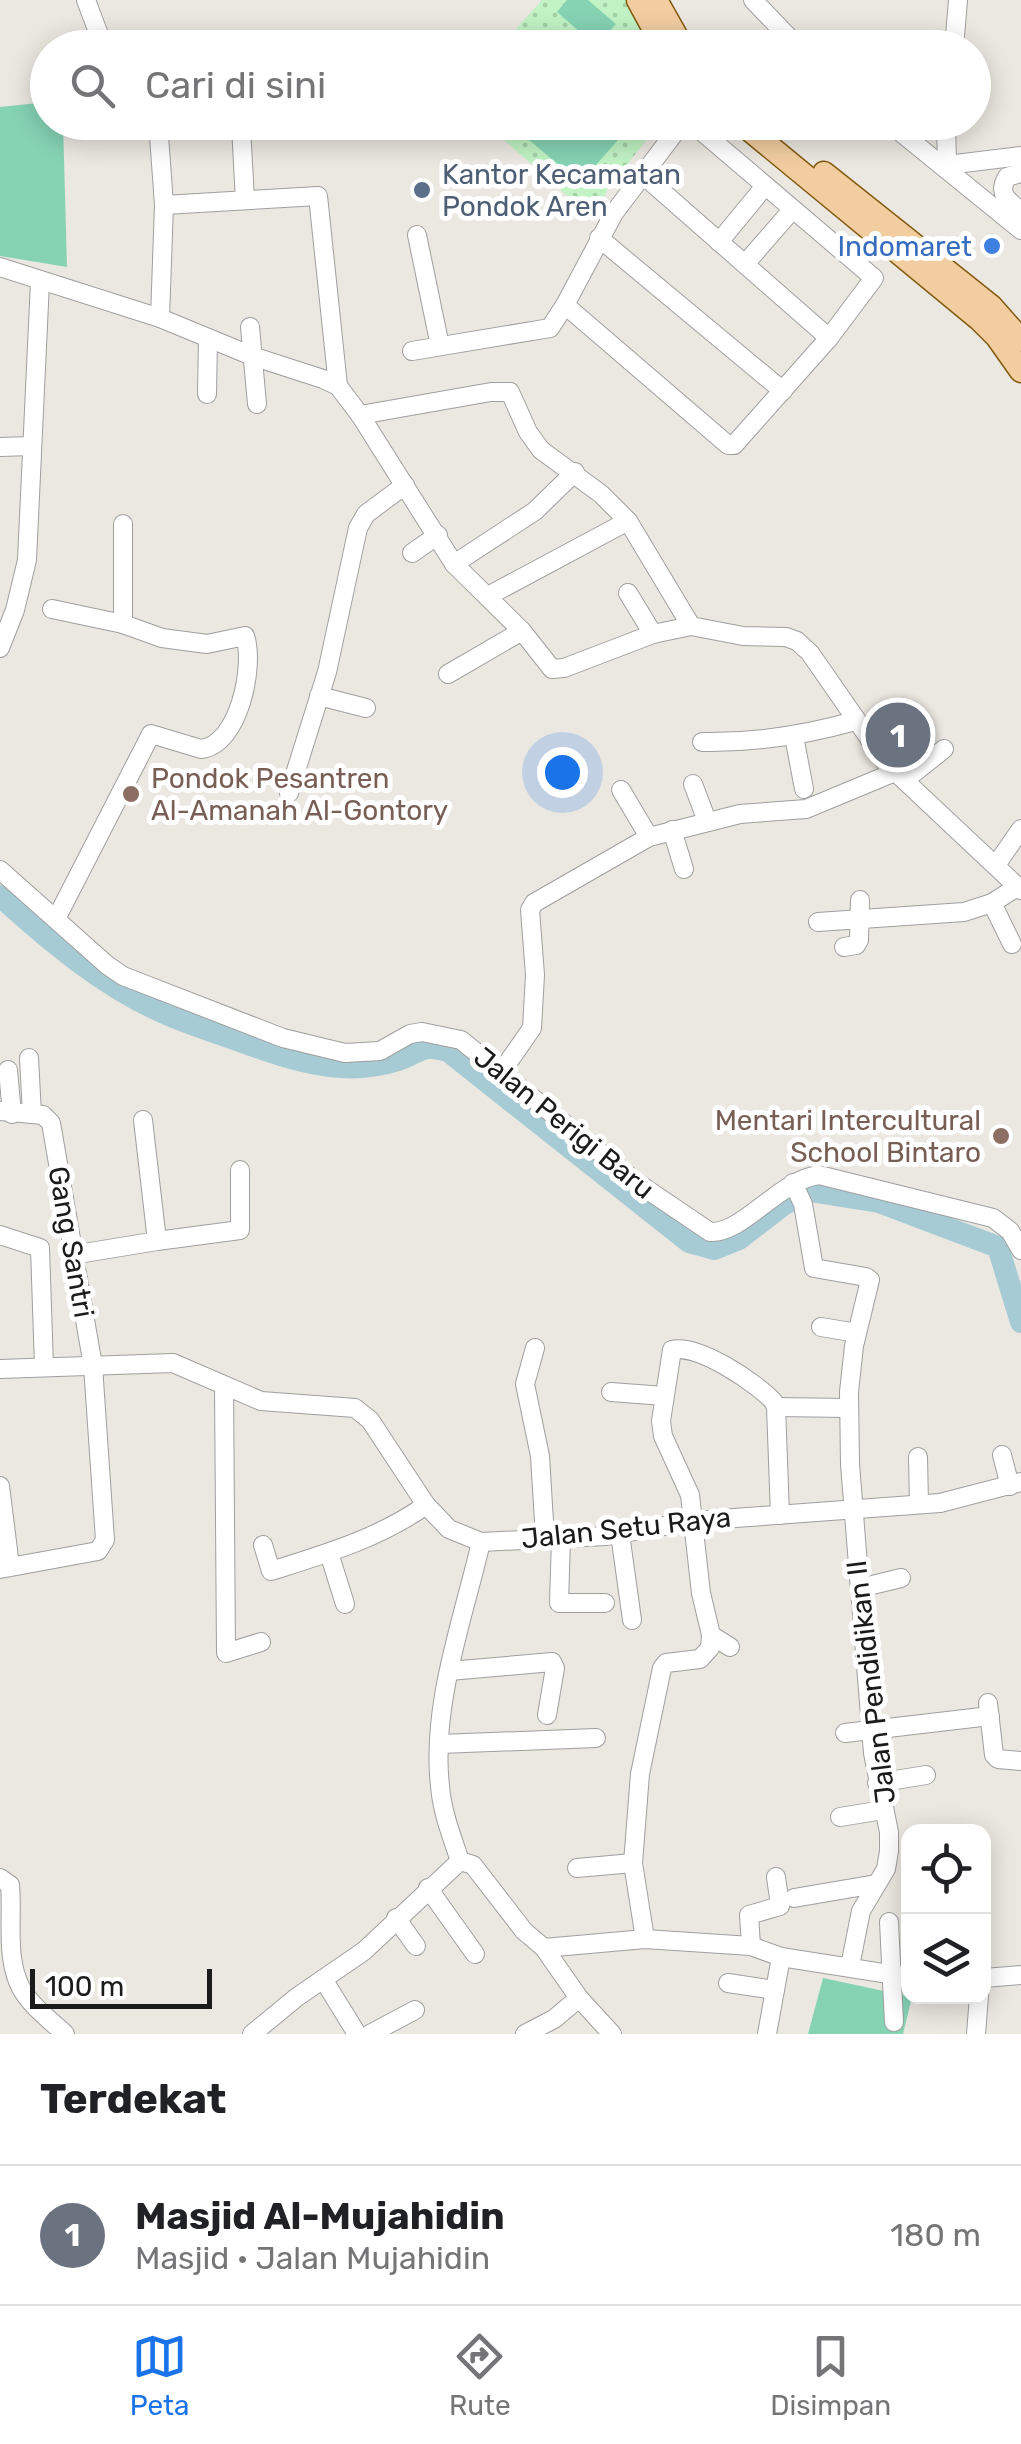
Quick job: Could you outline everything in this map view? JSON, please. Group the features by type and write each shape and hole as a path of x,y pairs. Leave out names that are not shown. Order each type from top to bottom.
{"main road":[{"path":"638,0 654,30"},
{"path":"656,0 674,30"},
{"path":"766,140 991,306 1021,340"},
{"path":"780,140 804,166 979,319 1021,370"}],"street":[{"path":"86,0 97,30"},
{"path":"753,0 782,30"},
{"path":"956,30 958,0"},
{"path":"159,140 164,205 160,318"},
{"path":"241,140 244,200"},
{"path":"412,350 550,328 599,238 669,140"},
{"path":"564,306 728,445 738,444 829,338 874,278 712,140"},
{"path":"912,140 1021,230"},
{"path":"946,140 946,166"},
{"path":"946,166 1021,156"},
{"path":"744,264 779,198 804,166"},
{"path":"1021,173 1008,177 1002,192 1021,211"},
{"path":"642,174 829,338"},
{"path":"164,205 318,196 338,386"},
{"path":"719,242 779,198"},
{"path":"417,235 440,346"},
{"path":"599,238 783,391"},
{"path":"0,268 160,318 338,386 454,564 522,631 554,670 653,634 691,626 797,641 810,653 859,726 900,776 1019,888 964,912 860,909 818,922"},
{"path":"0,648 16,610 26,560 40,282"},
{"path":"250,327 256,404"},
{"path":"207,394 208,338"},
{"path":"360,415 506,391 512,394 534,442 575,472 628,521 691,626"},
{"path":"0,447 32,446"},
{"path":"454,564 534,511 575,472"},
{"path":"289,793 320,696 358,528 366,514 404,485"},
{"path":"488,596 628,521"},
{"path":"123,524 123,624"},
{"path":"412,553 438,535"},
{"path":"628,593 653,634"},
{"path":"52,609 123,624 162,638 207,644 245,636 248,656 244,699 223,736 209,748 201,750 151,734 56,920"},
{"path":"448,674 522,631"},
{"path":"320,696 366,708"},
{"path":"702,742 795,741 859,726"},
{"path":"795,741 804,789"},
{"path":"500,1074 532,1028 532,906 649,837 740,814 806,808 900,776 944,750"},
{"path":"693,784 708,821"},
{"path":"621,790 649,837"},
{"path":"996,865 1021,829"},
{"path":"672,830 684,869"},
{"name":"Jalan Perigi Baru","path":"0,870 123,976 284,1038 345,1054 380,1051 410,1034 430,1032 461,1040 639,1184 710,1232 728,1228 797,1192 809,1176 830,1176 992,1218 1010,1231 1021,1250"},
{"path":"992,903 1012,944"},
{"path":"844,948 858,944 860,909"},
{"name":"Gang Santri","path":"5,1568 98,1551 105,1544 93,1366 28,1058"},
{"path":"8,1070 6,1113 41,1116"},
{"path":"143,1120 156,1241"},
{"path":"72,1255 240,1230 240,1170"},
{"name":"Jalan Pendidikan II","path":"797,1192 814,1268 870,1280 857,1333 848,1408 852,1510 872,1730 889,1852 886,1869 856,1926 850,1966"},
{"path":"0,1235 40,1248 44,1367"},
{"path":"821,1326 857,1333"},
{"path":"535,1348 525,1384 553,1538 559,1603 606,1602"},
{"path":"645,1939 633,1863 640,1774 662,1668 666,1663 700,1659 710,1648 686,1481 666,1448 661,1421 672,1350 681,1348 741,1375 776,1406 780,1515"},
{"name":"Jalan Setu Raya","path":"0,1369 173,1363 274,1404 349,1407 370,1420 426,1505 449,1530 482,1542 620,1534 694,1521 954,1502 1015,1484"},
{"path":"224,1386 226,1652 261,1642"},
{"path":"611,1392 664,1396"},
{"path":"776,1406 848,1408"},
{"path":"1002,1455 1015,1484"},
{"path":"918,1458 919,1504"},
{"path":"0,1486 5,1568"},
{"path":"263,1545 271,1571 400,1524 426,1505"},
{"path":"620,1534 632,1620"},
{"path":"460,1861 439,1784 440,1744 449,1671 482,1542"},
{"path":"329,1553 345,1604"},
{"path":"860,1588 901,1578"},
{"path":"710,1635 730,1647"},
{"path":"449,1671 552,1662 555,1668 547,1716"},
{"path":"845,1733 989,1710 994,1755 998,1760 1021,1761"},
{"path":"440,1744 596,1738"},
{"path":"877,1783 926,1775"},
{"path":"840,1817 884,1810"},
{"path":"252,2034 364,1951 460,1861"},
{"path":"460,1861 473,1865 612,2034"},
{"path":"577,1868 633,1863"},
{"path":"751,1946 749,1915 780,1906 776,1877"},
{"path":"0,1878 10,1885 12,1963 21,1988 65,2034"},
{"path":"794,1898 876,1884"},
{"path":"428,1888 475,1954"},
{"path":"396,1918 416,1946"},
{"path":"889,1922 900,1976 894,2022"},
{"path":"544,1948 645,1939 751,1946 782,1956 900,1976"},
{"path":"766,2034 782,1956"},
{"path":"991,1977 1021,1975"},
{"path":"323,1979 357,2034"},
{"path":"728,1982 776,1990"},
{"path":"525,2034 554,2019 579,1998"},
{"path":"976,2034 978,2004"},
{"path":"370,2034 415,2010"}],"green space":[{"path":"542,0 633,0 648,28 646,30 515,30"},
{"path":"567,0 588,0 616,24 611,30 578,30 557,12"},
{"path":"30,104 30,140 63,140 67,267 0,256 0,107"},
{"path":"504,140 646,140 609,187 592,218"},
{"path":"529,140 618,140 580,183"},
{"path":"823,1978 901,1995 901,2004 910,2004 903,2034 808,2034"}],"waterway":[{"path":"0,896 59,947 123,992 177,1018 257,1047 305,1062 347,1067 390,1062 426,1048 448,1051 689,1242 714,1249 739,1239 783,1205 810,1191 879,1202 998,1247 1021,1322"}],"place":[{"name":"Kantor Kecamatan Pondok Aren","path":"422,190"},
{"name":"Indomaret","path":"992,246"},
{"name":"Masjid Al-Mujahidin","path":"898,735"},
{"name":"Pondok Pesantren Al-Amanah Al-Gontory","path":"131,794"},
{"name":"Mentari Intercultural School Bintaro","path":"1001,1136"}]}
